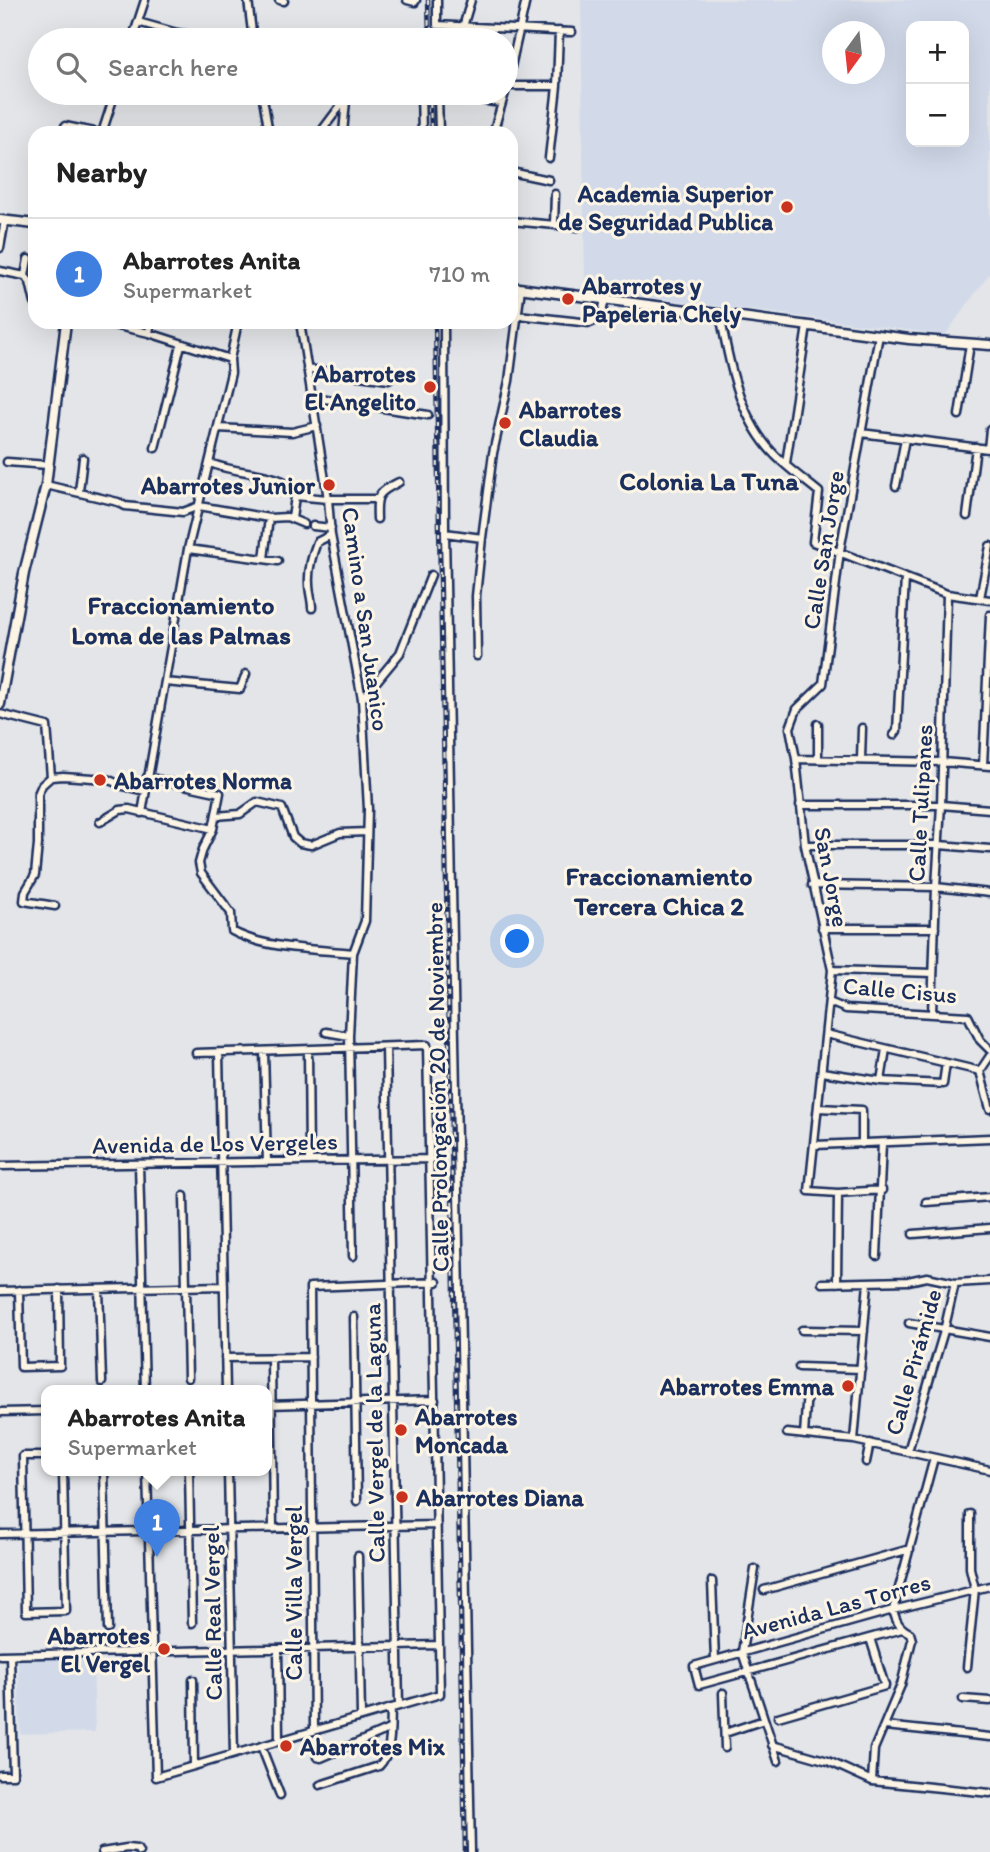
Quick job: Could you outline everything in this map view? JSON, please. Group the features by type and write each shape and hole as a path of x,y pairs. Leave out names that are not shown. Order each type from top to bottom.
{"street":[{"path":"133,0 144,2 136,28"},
{"path":"248,0 252,28"},
{"path":"279,0 284,1"},
{"path":"407,0 416,1"},
{"path":"437,0 437,25 492,28"},
{"path":"463,27 471,0"},
{"path":"518,38 526,0"},
{"path":"138,22 159,28"},
{"path":"520,29 572,32"},
{"path":"549,158 559,31"},
{"path":"518,88 556,86"},
{"path":"103,126 111,105"},
{"path":"264,105 268,126"},
{"path":"325,126 341,105"},
{"path":"344,126 347,105"},
{"path":"421,105 422,126"},
{"path":"438,105 439,126"},
{"path":"494,126 500,105"},
{"path":"518,173 549,180"},
{"path":"554,225 555,194"},
{"path":"0,248 2,220 28,223"},
{"path":"518,222 578,227"},
{"path":"25,276 27,259"},
{"path":"0,271 25,276 28,280"},
{"path":"518,288 879,335 990,345"},
{"path":"518,304 521,288"},
{"path":"518,319 590,323 601,318 605,299"},
{"path":"720,314 727,356 745,409 764,442 819,492 813,541 947,594 990,600"},
{"path":"786,463 807,326"},
{"path":"0,704 24,573 46,485 65,329"},
{"path":"131,329 230,359"},
{"path":"149,333 150,329"},
{"path":"142,813 188,549 231,373 230,359 236,329"},
{"name":"Camino a San Juanico","path":"301,329 331,531 362,699 367,832 365,921 353,953 349,1036 353,1256"},
{"name":"Calle Prolongación 20 de Noviembre","path":"444,329 445,533 471,1852"},
{"path":"477,656 476,596 482,538 493,453 509,381 514,329"},
{"name":"Calle San Jorge","path":"796,759 790,727 797,709 823,684 839,551 879,335"},
{"path":"959,415 970,344"},
{"path":"155,448 181,345"},
{"path":"307,369 389,380"},
{"path":"312,397 428,415"},
{"path":"218,428 292,432 317,426"},
{"path":"861,433 988,449 990,429"},
{"path":"896,486 905,439"},
{"path":"967,516 976,447"},
{"path":"79,491 83,458"},
{"path":"7,462 48,465"},
{"path":"210,463 242,472 270,475 283,481"},
{"path":"377,519 376,499 382,490 399,482"},
{"path":"46,485 79,491 125,506 183,512 199,506 269,518 292,519 304,524"},
{"path":"292,519 295,496 376,499"},
{"path":"264,559 269,518"},
{"path":"313,526 331,531"},
{"path":"312,608 309,586 312,556 317,542 331,531"},
{"path":"445,533 482,538"},
{"path":"980,598 990,545"},
{"path":"188,549 278,561"},
{"path":"362,699 396,662 431,575"},
{"path":"894,735 897,730 905,578"},
{"name":"Calle Tulipanes","path":"932,1014 942,805 947,594"},
{"path":"796,759 942,762 987,766 990,615"},
{"path":"165,682 240,688 246,674"},
{"path":"0,714 47,726 51,777"},
{"path":"818,724 818,759"},
{"path":"861,760 862,728"},
{"name":"San Jorge","path":"796,759 805,845 832,970 829,1002"},
{"path":"55,906 24,901 25,891 35,875 38,794 42,785 51,777 63,776 107,779 145,791"},
{"path":"148,777 220,793 213,829 199,863 201,873 231,913 232,931 251,939 278,944 353,953"},
{"path":"216,816 240,814 257,802 279,806 284,811 293,837 300,843 311,845 340,833 367,832"},
{"path":"800,806 942,805 990,809"},
{"path":"100,822 120,810 130,809 213,829"},
{"path":"805,845 939,845 990,849"},
{"path":"812,885 936,887 990,893"},
{"path":"822,928 935,928"},
{"path":"832,970 933,973"},
{"path":"829,1002 808,1191 838,1193 882,1190"},
{"name":"Calle Cisus","path":"829,1002 846,1009 968,1016 980,1040 990,1050"},
{"path":"326,1032 349,1036"},
{"path":"826,1034 980,1071"},
{"name":"Calle Prolongación 20 de Noviembre","path":"386,1047 427,1045 435,1282 440,1694 399,1706"},
{"path":"196,1053 386,1047"},
{"name":"Calle Vergel de la Laguna","path":"386,1047 399,1706"},
{"path":"309,1049 309,1161"},
{"path":"881,1081 886,1049"},
{"path":"264,1051 267,1161"},
{"path":"219,1054 226,1385"},
{"path":"980,1071 990,1056"},
{"path":"822,1072 881,1081 943,1083 946,1063"},
{"path":"980,1071 990,1109"},
{"path":"818,1108 862,1110 862,1144"},
{"path":"815,1145 990,1138"},
{"path":"877,1256 882,1143"},
{"name":"Avenida de Los Vergeles","path":"0,1166 430,1159"},
{"path":"139,1164 145,1385"},
{"path":"837,1283 838,1193"},
{"path":"184,1196 188,1378"},
{"path":"926,1202 990,1197"},
{"path":"913,1234 990,1228"},
{"path":"822,1283 908,1281 927,1277 956,1283 990,1281"},
{"path":"390,1284 435,1282"},
{"path":"854,1440 868,1283"},
{"name":"Calle Pirámide","path":"908,1451 956,1283"},
{"name":"Calle Villa Vergel","path":"314,1731 310,1287 390,1284"},
{"path":"0,1290 224,1286"},
{"path":"19,1290 21,1367 60,1366 58,1289"},
{"path":"99,1289 102,1382"},
{"path":"354,1317 357,1501"},
{"path":"909,1323 990,1337"},
{"path":"802,1330 864,1331"},
{"path":"225,1358 311,1357"},
{"path":"270,1385 271,1358"},
{"path":"799,1367 861,1369"},
{"path":"804,1435 807,1390"},
{"path":"272,1405 435,1400"},
{"path":"0,1412 41,1410"},
{"path":"787,1433 854,1440 990,1470"},
{"path":"866,1462 870,1443"},
{"path":"41,1456 23,1456 26,1612 66,1611 63,1476"},
{"path":"872,1780 874,1749 901,1685 912,1640 910,1633 902,1629 896,1620 893,1609 934,1458"},
{"path":"104,1476 108,1629"},
{"path":"147,1476 156,1777 399,1706"},
{"path":"189,1476 192,1623"},
{"name":"Calle Real Vergel","path":"228,1476 234,1754"},
{"path":"271,1476 273,1529"},
{"path":"967,1667 975,1589 970,1569 970,1514"},
{"path":"0,1534 437,1525"},
{"path":"764,1590 910,1549"},
{"path":"358,1556 360,1717"},
{"path":"755,1569 742,1652 778,1760"},
{"path":"712,1581 715,1660"},
{"name":"Avenida Las Torres","path":"902,1629 699,1685 694,1666 893,1609 990,1586"},
{"path":"778,1717 885,1686 870,1638"},
{"path":"0,1655 439,1645"},
{"path":"278,1649 279,1741"},
{"path":"0,1775 13,1775 10,1655"},
{"path":"193,1680 194,1766"},
{"path":"723,1693 725,1748"},
{"path":"963,1699 990,1701"},
{"path":"320,1785 379,1766 386,1757 391,1708"},
{"path":"725,1733 764,1720"},
{"path":"885,1726 990,1737"},
{"path":"317,1757 321,1758 389,1729"},
{"path":"772,1745 828,1761 872,1780 990,1793"},
{"path":"261,1746 279,1795"},
{"path":"102,1852 127,1847 138,1851"}],"shaded area":[{"name":"Academia Superior de Seguridad Publica","path":"581,0 990,0 990,273 945,335 585,289"},
{"path":"93,1658 95,1732 20,1734 18,1660"}],"railway":[{"path":"428,0 429,28"},
{"path":"430,105 431,126"},
{"path":"435,329 465,1852"}],"place":[{"name":"Academia Superior de Seguridad Publica","path":"787,207"},
{"name":"Abarrotes y Papeleria Chely","path":"568,299"},
{"name":"Abarrotes El Angelito","path":"430,387"},
{"name":"Abarrotes Claudia","path":"505,423"},
{"name":"Abarrotes Junior","path":"329,485"},
{"name":"Abarrotes Norma","path":"100,780"},
{"name":"Abarrotes Emma","path":"848,1386"},
{"name":"Abarrotes Moncada","path":"401,1430"},
{"name":"Abarrotes Diana","path":"402,1497"},
{"name":"Abarrotes Anita","path":"157,1557"},
{"name":"Abarrotes El Vergel","path":"164,1649"},
{"name":"Abarrotes Mix","path":"286,1746"}],"district":[{"name":"Colonia La Tuna","path":"709,481"},
{"name":"Fraccionamiento Loma de las Palmas","path":"181,620"},
{"name":"Fraccionamiento Tercera Chica 2","path":"659,891"}]}
